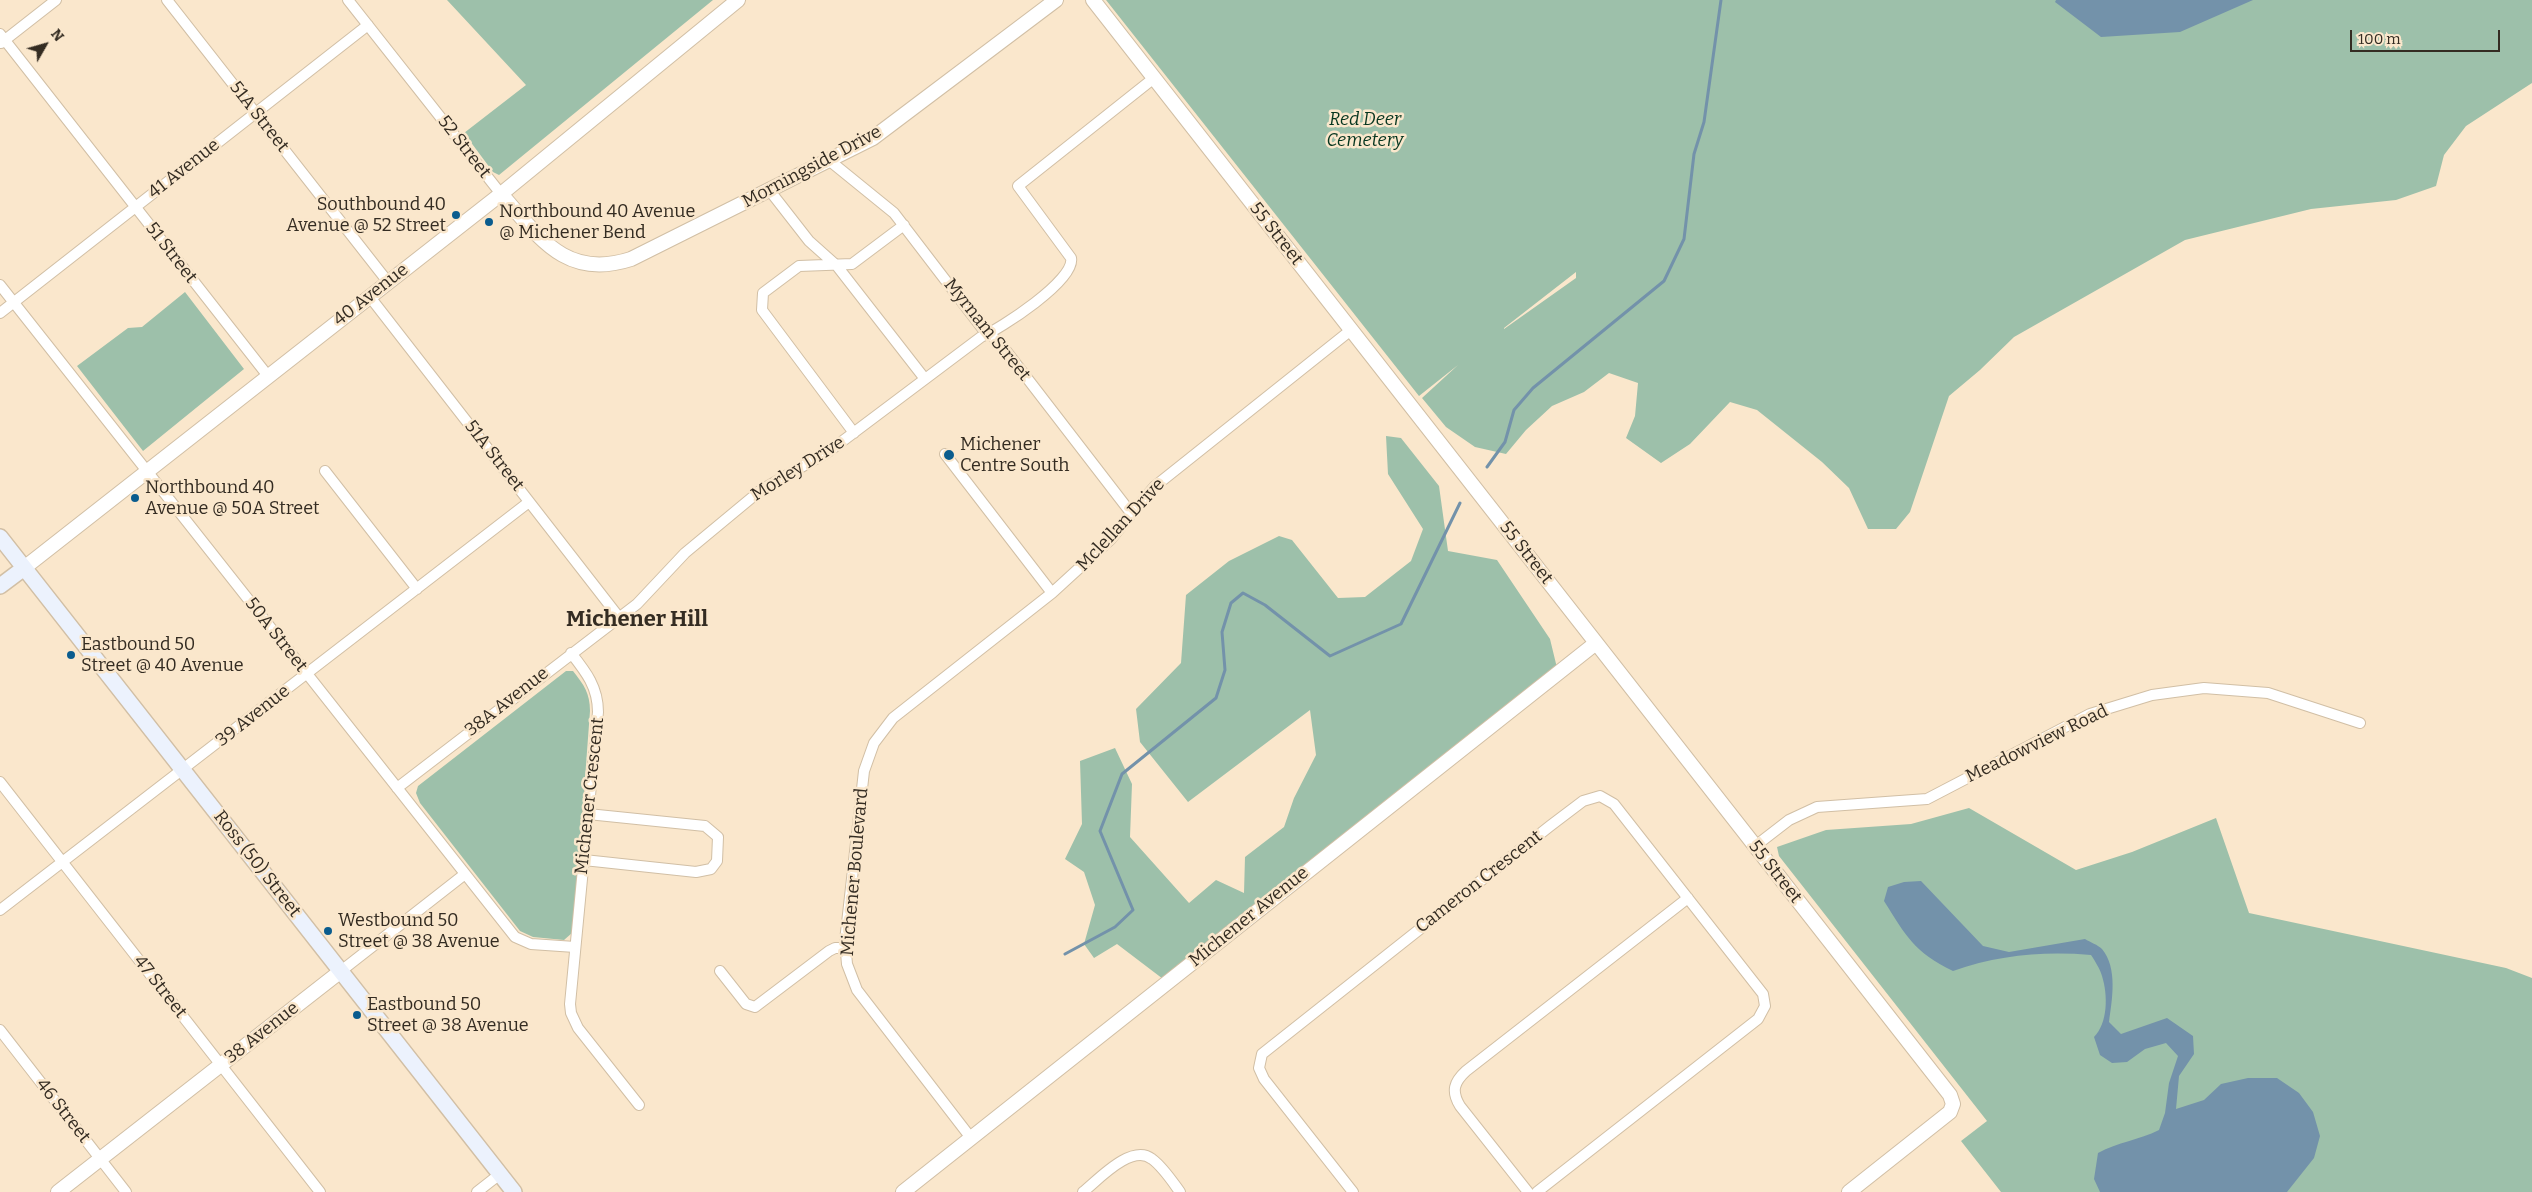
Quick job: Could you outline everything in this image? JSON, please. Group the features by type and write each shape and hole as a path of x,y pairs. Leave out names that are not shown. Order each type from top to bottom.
{"main road":[{"name":"Ross (50) Street","path":"0,537 514,1192"},
{"name":"40 Avenue","path":"0,586 24,568"}],"street":[{"path":"1,39 56,0"},
{"name":"51A Street","path":"167,0 388,282"},
{"name":"52 Street","path":"348,0 501,194 550,248 575,262 599,265"},
{"name":"40 Avenue","path":"24,568 501,194 738,0"},
{"name":"Morningside Drive","path":"599,265 618,263 646,253 873,138 1056,0"},
{"name":"55 Street","path":"1093,0 1950,1095 1953,1108 1946,1116 1848,1192"},
{"name":"41 Avenue","path":"0,313 368,25"},
{"name":"51 Street","path":"1,39 268,376"},
{"name":"Morley Drive","path":"618,616 637,604 684,553 761,490 801,468 854,433 925,379 1001,327 1058,284 1072,262 1068,252 1018,186 1154,78"},
{"name":"Myrnam Street","path":"830,161 891,210 904,225 982,328 1000,343 1131,513"},
{"path":"770,190 809,241 837,266 925,379"},
{"path":"854,433 762,310 763,293 799,266 837,266 854,262 904,225"},
{"name":"50A Street","path":"0,285 515,937 531,944 575,947"},
{"name":"51A Street","path":"370,297 618,616"},
{"name":"Mclellan Drive","path":"982,647 1052,593 1107,543 1131,513 1160,482 1351,330"},
{"path":"945,454 1052,593"},
{"path":"325,472 418,589"},
{"name":"39 Avenue","path":"0,910 182,768 192,763 530,502"},
{"name":"38A Avenue","path":"397,788 618,616"},
{"name":"Michener Avenue","path":"903,1192 1596,642"},
{"name":"Michener Boulevard","path":"971,1138 857,990 847,964 845,948 862,781 868,754 879,735 898,713 982,647"},
{"name":"Michener Crescent","path":"571,652 592,680 598,702 570,1004 574,1020 639,1106"},
{"name":"Meadowview Road","path":"1754,847 1789,820 1817,807 1927,799 2090,714 2152,695 2204,688 2268,693 2360,723"},
{"name":"47 Street","path":"0,782 320,1192"},
{"name":"Cameron Crescent","path":"1353,1192 1264,1079 1259,1068 1259,1061 1266,1048 1589,798 1600,796 1614,804 1763,994 1764,1010 1758,1019 1537,1192"},
{"path":"584,860 696,872 711,869 717,861 718,837 705,826 588,814"},
{"name":"38 Avenue","path":"58,1192 465,874"},
{"path":"1528,1192 1460,1106 1454,1093 1456,1081 1466,1071 1688,898"},
{"path":"720,971 746,1004 755,1007 829,951 835,948 845,948"},
{"name":"46 Street","path":"0,1030 126,1192"},
{"path":"1083,1192 1126,1158 1136,1154 1146,1155 1156,1162 1180,1192"},
{"path":"477,1192 500,1174"}],"green space":[{"path":"447,0 713,0 499,175 493,172 464,133 526,85"},
{"name":"Red Deer Cemetery","path":"1106,0 2532,0 2532,83 2466,126 2444,155 2436,186 2396,200 2311,209 2185,240 2014,337 1980,370 1949,396 1910,512 1896,529 1868,529 1849,488 1822,462 1757,410 1730,402 1690,444 1661,463 1626,438 1635,416 1638,383 1609,373 1584,392 1552,406 1526,430 1506,454 1475,447 1446,427 1422,398 1458,365 1419,396","holes":["1576,272 1576,278 1504,329"]},
{"path":"185,292 244,369 143,451 77,366 128,328 142,327"},
{"path":"1386,436 1401,438 1439,486 1448,551 1497,560 1550,639 1558,672 1167,982 1117,944 1094,958 1084,944 1095,905 1084,872 1065,859 1082,824 1080,761 1115,748 1132,784 1130,837 1189,903 1216,880 1244,893 1245,857 1284,827 1294,798 1316,755 1310,710 1188,802 1140,742 1136,709 1181,663 1186,595 1229,561 1279,536 1292,540 1338,598 1365,597 1411,561 1423,529 1388,474"},
{"path":"566,671 573,671 583,685 588,694 590,711 574,927 572,933 564,940 533,937 520,931 420,803 416,793 418,786"},
{"path":"1969,808 2076,870 2132,852 2216,818 2249,913 2506,968 2532,978 2532,1192 2001,1192 1961,1141 1987,1121 1779,856 1777,847 1826,830 1911,824"}],"water":[{"path":"2056,0 2253,0 2180,32 2101,37 2055,2"},
{"path":"1921,881 1983,946 2009,952 2085,939 2102,949 2110,965 2113,984 2109,1022 2121,1034 2167,1018 2193,1036 2194,1054 2179,1076 2176,1109 2204,1100 2221,1084 2248,1078 2277,1078 2299,1093 2313,1112 2320,1136 2314,1158 2287,1192 2100,1192 2094,1179 2098,1153 2159,1130 2165,1113 2169,1083 2178,1056 2166,1043 2145,1049 2127,1062 2112,1063 2100,1055 2094,1037 2102,1024 2106,1000 2101,973 2091,955 2039,954 2021,956 1987,961 1953,971 1929,957 1905,934 1884,901 1888,887 1904,882"}],"waterway":[{"path":"1487,467 1505,442 1514,410 1533,388 1664,281 1684,239 1694,154 1704,122 1721,0"},
{"path":"1065,954 1115,927 1133,910 1100,831 1122,774 1216,698 1225,670 1222,632 1231,603 1243,593 1265,605 1330,656 1401,624 1460,503"}],"place":[{"name":"Southbound 40 Avenue @ 52 Street","path":"456,215"},
{"name":"Northbound 40 Avenue @ Michener Bend","path":"489,222"},
{"name":"Michener Centre South","path":"949,455"},
{"name":"Northbound 40 Avenue @ 50A Street","path":"135,498"},
{"name":"Eastbound 50 Street @ 40 Avenue","path":"71,655"},
{"name":"Westbound 50 Street @ 38 Avenue","path":"328,931"},
{"name":"Eastbound 50 Street @ 38 Avenue","path":"357,1015"}],"district":[{"name":"Michener Hill","path":"637,620"}]}
